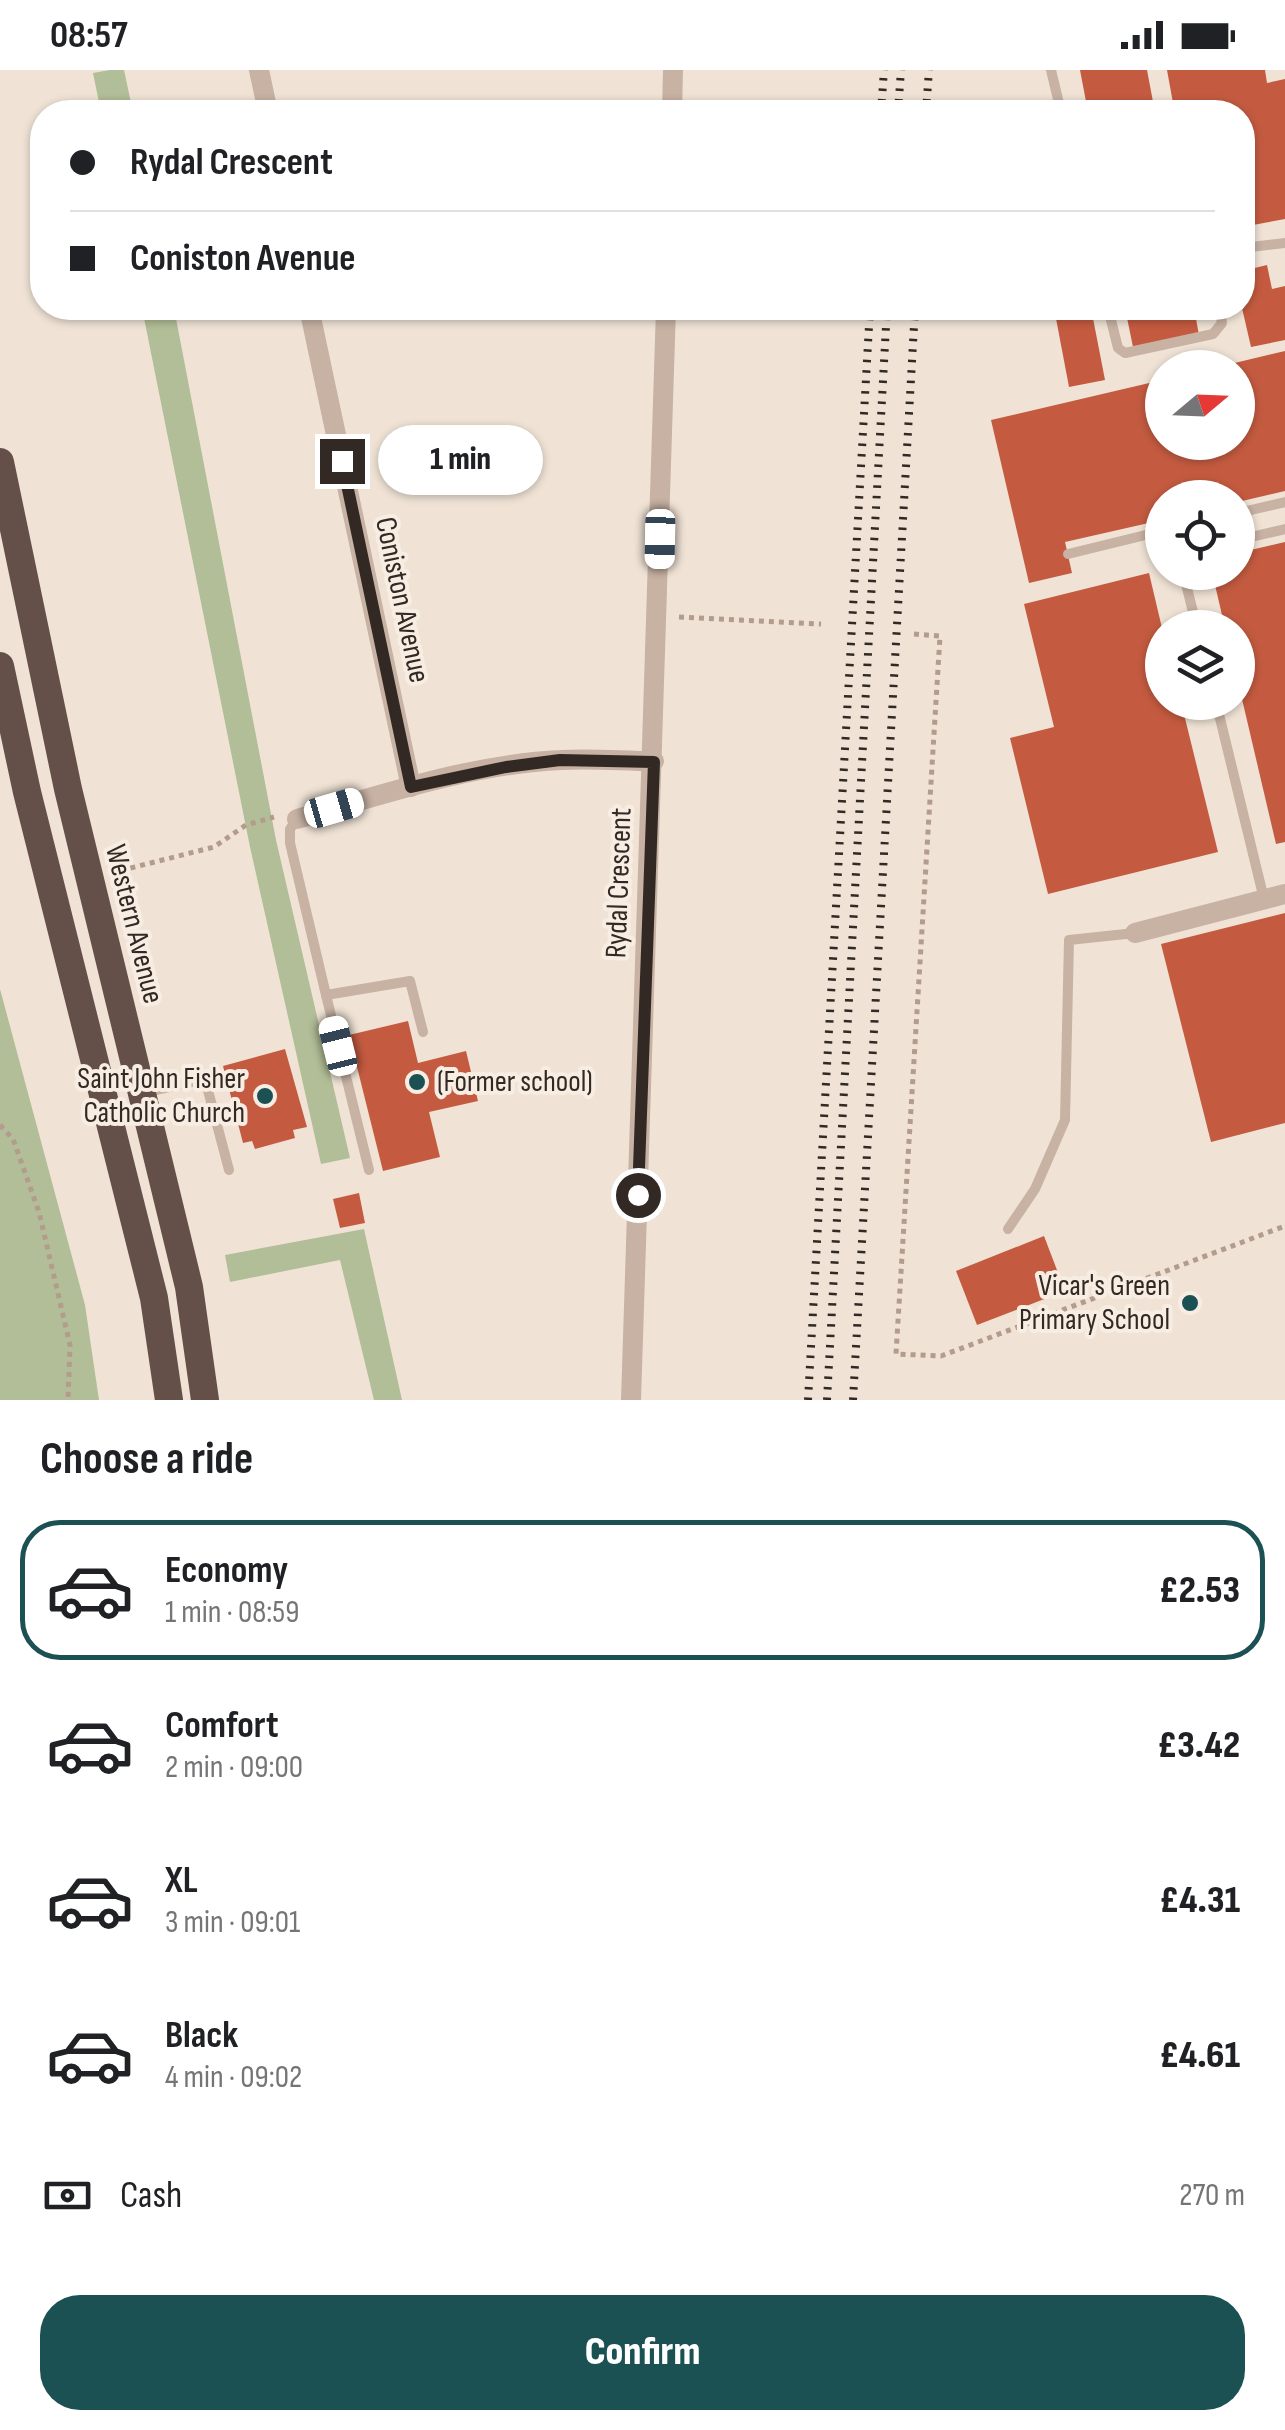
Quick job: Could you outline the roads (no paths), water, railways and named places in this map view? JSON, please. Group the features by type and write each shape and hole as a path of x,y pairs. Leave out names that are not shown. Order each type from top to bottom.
{"highway":[{"name":"Western Avenue","path":"0,462 89,878 189,1288 205,1400"},
{"path":"0,666 27,792 154,1298 170,1400"}],"street":[{"path":"259,70 265,100"},
{"path":"672,100 673,70"},
{"name":"Coniston Avenue","path":"313,320 411,787"},
{"name":"Rydal Crescent","path":"631,1400 666,320"},
{"path":"296,819 411,787 506,767 560,760 654,762"},
{"path":"1135,932 1275,896"}],"lane":[{"path":"1051,70 1057,100"},
{"path":"1255,246 1285,243"},
{"path":"1111,320 1118,348 1126,353 1213,334 1220,329 1222,320"},
{"path":"1255,509 1285,502"},
{"path":"1255,536 1285,528"},
{"path":"1068,554 1145,535"},
{"path":"1221,720 1275,896"},
{"path":"296,819 290,828 290,843 369,1170"},
{"path":"1008,1229 1035,1188 1065,1120 1069,940 1135,932"},
{"path":"326,995 410,981 423,1032"},
{"path":"142,1094 205,1079 229,1170"}],"railway":[{"path":"882,100 884,70"},
{"path":"899,100 901,70"},
{"path":"927,100 929,70"},
{"path":"808,1400 869,320"},
{"path":"827,1400 886,320"},
{"path":"853,1400 914,320"}],"place":[{"name":"(Former school)","path":"417,1082"},
{"name":"Saint John Fisher Catholic Church","path":"265,1096"},
{"name":"Vicar's Green Primary School","path":"1190,1303"}]}
